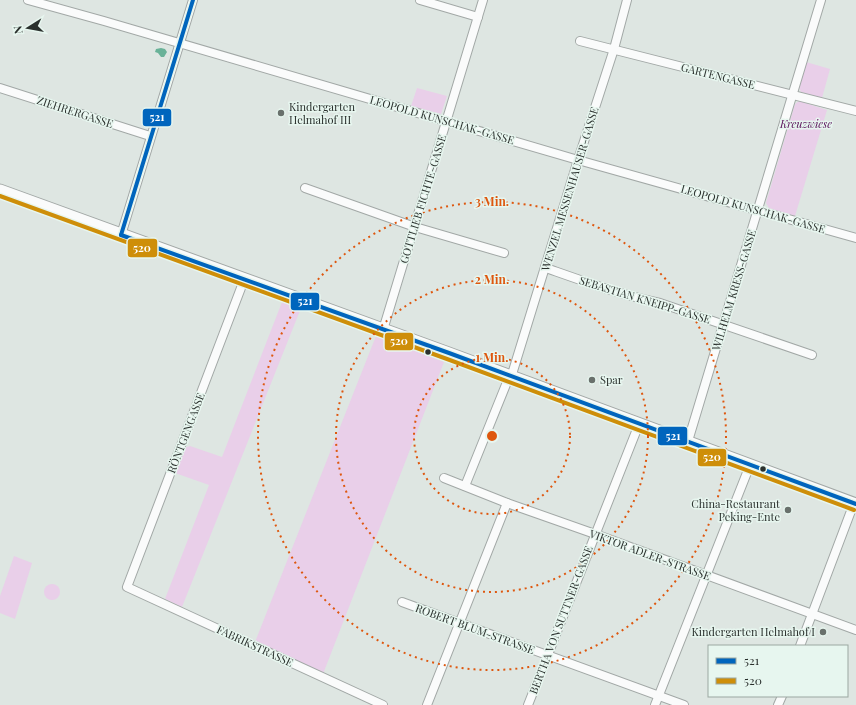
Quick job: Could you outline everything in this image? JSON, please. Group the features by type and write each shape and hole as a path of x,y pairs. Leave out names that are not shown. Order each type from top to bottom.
{"main road":[{"path":"0,190 855,503"}],"street":[{"name":"LEOPOLD KUNSCHAK-GASSE","path":"28,0 578,160 856,238"},
{"path":"121,235 150,136 193,0"},
{"path":"420,0 478,17"},
{"name":"GOTTLIEB FICHTE-GASSE","path":"383,330 483,0"},
{"name":"WENZEL MESSENHAUSER-GASSE","path":"465,486 513,371 614,49 627,0"},
{"name":"WILHELM KRESS-GASSE","path":"688,441 821,0"},
{"name":"GARTENGASSE","path":"580,41 856,111"},
{"name":"ZIEHRERGASSE","path":"0,88 150,136"},
{"path":"305,188 415,226 504,254"},
{"name":"SEBASTIAN KNEIPP-GASSE","path":"546,268 608,290 660,303 812,355"},
{"name":"RÖNTGENGASSE","path":"127,587 244,280"},
{"name":"BERTHA VON SUTTNER-GASSE","path":"528,705 639,424"},
{"path":"655,705 705,575 750,465"},
{"name":"VIKTOR ADLER-STRASSE","path":"444,478 507,504 595,534 856,630"},
{"path":"800,645 855,503"},
{"path":"427,705 507,504"},
{"name":"FABRIKSTRASSE","path":"127,587 383,705"},
{"name":"ROBERT BLUM-STRASSE","path":"402,602 684,705"}],"green space":[{"path":"806,62 830,69 822,98 801,92 799,87"},
{"path":"417,88 447,96 441,114 411,106"},
{"name":"Kreuzwiese","path":"799,101 827,110 795,216 769,208 766,203 795,104"},
{"path":"282,302 301,308 182,607 165,599 209,485 175,473 184,448 190,446 222,457"},
{"path":"376,336 444,362 323,674 255,642"},
{"path":"14,556 32,563 15,619 0,613 0,596"},
{"path":"52,584 59,589 60,592 55,599 52,600 45,595 44,592 49,585"}],"shaded area":[{"path":"156,49 165,49 167,52 164,57 161,57 155,52"}],"transit line":[{"name":"521","path":"121,235 193,0"},
{"name":"520","path":"0,196 447,359 854,510"},
{"name":"521","path":"121,235 449,353 856,504"}],"place":[{"name":"Kindergarten Helmahof III","path":"281,113"},
{"name":"Spar","path":"592,380"},
{"name":"China-Restaurant Peking-Ente","path":"788,510"},
{"name":"Kindergarten Helmahof I","path":"823,632"}]}
